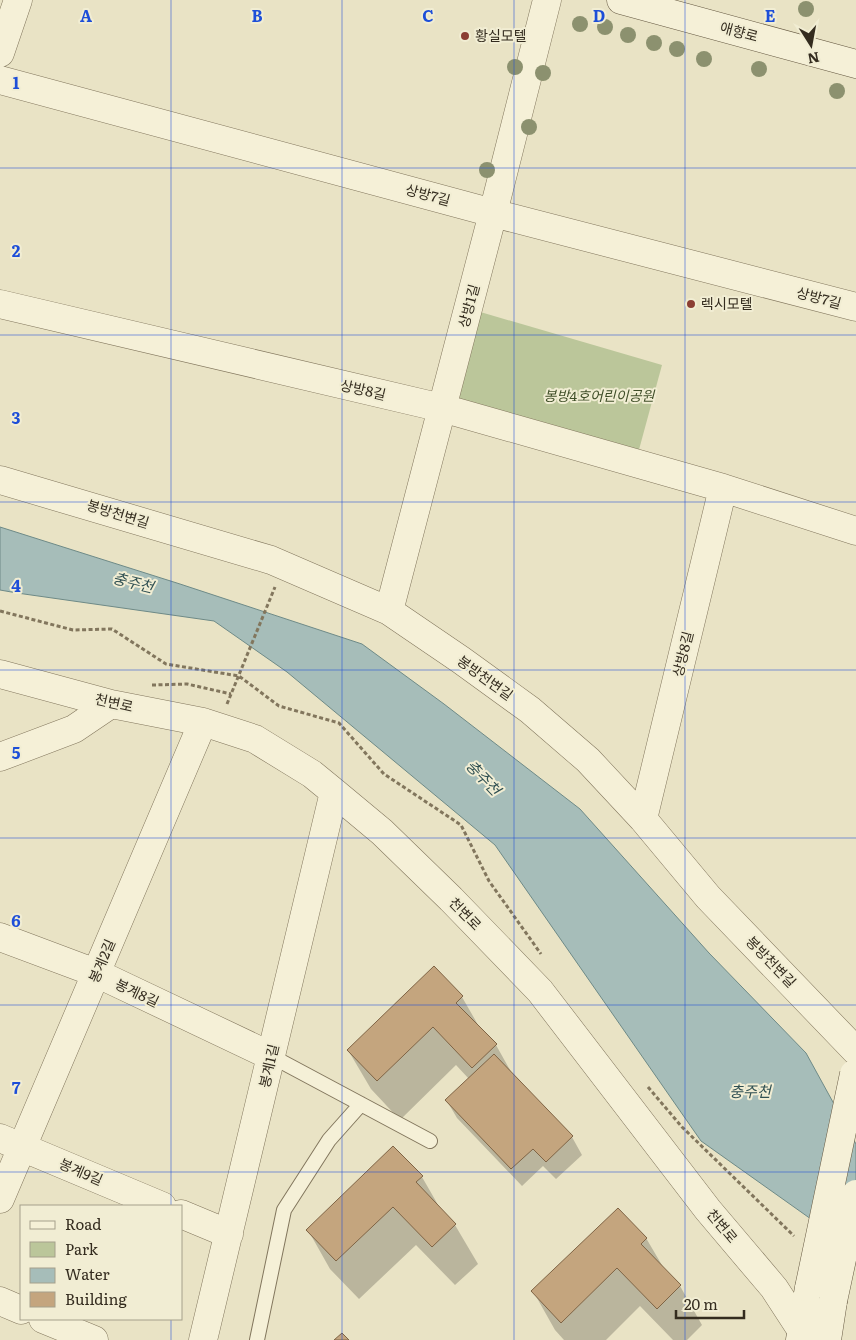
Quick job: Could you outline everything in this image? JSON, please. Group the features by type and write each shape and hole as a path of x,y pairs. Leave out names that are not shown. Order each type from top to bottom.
{"street":[{"path":"0,52 18,0"},
{"name":"상방1길","path":"390,612 547,0"},
{"name":"애향로","path":"622,0 856,64"},
{"name":"상방7길","path":"0,80 493,213 856,307"},
{"name":"상방8길","path":"0,304 442,408 723,488 856,530"},
{"name":"봉방천변길","path":"0,480 271,560 390,612 461,660 530,710 588,760 643,819 708,897 855,1064"},
{"name":"상방8길","path":"643,819 723,488"},
{"name":"천변로","path":"0,674 111,704 210,724 255,739 312,774 334,792 382,832 451,899 540,991 708,1210 774,1288 809,1337"},
{"path":"0,756 74,729 111,704"},
{"name":"봉계2길","path":"0,1199 11,1143 96,973 210,724"},
{"name":"봉계1길","path":"203,1340 334,792"},
{"name":"봉계8길","path":"0,937 96,973 271,1056"},
{"path":"809,1337 809,1288 855,1064"},
{"name":"봉계9길","path":"11,1143 160,1205"},
{"path":"809,1337 833,1301 856,1194"},
{"path":"182,1214 229,1234"},
{"path":"0,1301 20,1310"},
{"path":"45,1320 94,1340"}],"lane":[{"path":"271,1056 430,1140"},
{"path":"257,1340 284,1210 329,1140 361,1104"}],"path":[{"path":"210,724 243,665 268,603"}],"green space":[{"name":"봉방4호어린이공원","path":"477,311 662,365 637,457 453,402"}],"water":[{"name":"충주천","path":"0,527 362,644 444,704 580,809 709,953 806,1053 856,1144 856,1251 701,1141 495,845 287,672 214,621 0,590"}],"building":[{"path":"434,966 463,996 456,1003 497,1044 472,1068 433,1027 377,1081 347,1050"},
{"path":"494,1054 573,1136 546,1162 533,1149 511,1169 445,1100"},
{"path":"393,1146 423,1176 416,1182 456,1224 432,1247 393,1207 336,1261 306,1230"},
{"path":"618,1208 647,1238 641,1244 681,1285 657,1309 617,1268 561,1323 531,1291"},
{"path":"342,1333 349,1340 334,1340"}],"place":[{"name":"황실모텔","path":"465,36"},
{"name":"렉시모텔","path":"691,304"}]}
